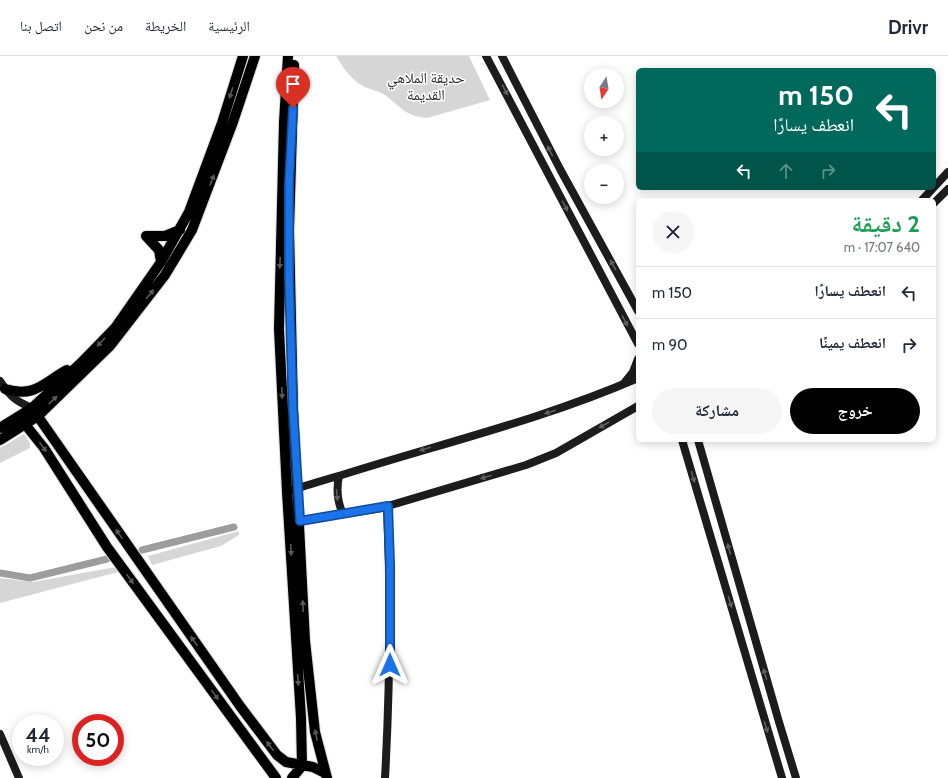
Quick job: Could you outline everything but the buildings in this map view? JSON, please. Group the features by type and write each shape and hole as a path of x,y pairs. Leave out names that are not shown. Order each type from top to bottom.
{"main road":[{"path":"35,412 115,328 161,262 180,230 189,212 222,123 243,56"},
{"path":"0,440 22,420 35,412 110,346 165,275 195,222 233,122 255,56"},
{"path":"288,56 284,130 279,329 287,492 295,522 305,641 315,732 326,776"},
{"path":"292,778 302,766 295,522 298,488 293,409 289,238 289,184 294,56"},
{"path":"486,56 636,340"},
{"path":"502,56 560,169 636,307"},
{"path":"936,185 948,172"},
{"path":"936,201 948,188"},
{"path":"924,198 931,190"},
{"path":"161,262 159,250 146,236 165,236 180,230"},
{"path":"3,385 15,392 25,393 46,384 57,376 81,363"},
{"path":"621,385 633,372 636,364"},
{"path":"287,492 539,416 636,379"},
{"path":"3,385 17,402 35,412 232,694 277,755 286,762 313,767 326,776"},
{"path":"17,402 22,420 44,448 107,547 276,778"},
{"path":"295,522 388,506 526,465 547,457 636,407"},
{"path":"0,428 22,420"},
{"path":"683,442 782,778"},
{"path":"699,442 796,778"},
{"path":"339,476 336,491 337,499 343,514"},
{"path":"385,778 390,679 390,565 388,506"},
{"path":"0,734 19,778"}],"green space":[{"name":"حديقة الملاهي القديمة","path":"336,56 469,56 490,100 427,118 413,115 408,113 385,95 365,87 352,78"},
{"path":"24,434 30,443 30,448 0,463 0,448"},
{"path":"239,531 239,535 221,546 152,565 148,556"},
{"path":"116,567 118,572 0,603 0,578 33,582"}],"waterway":[{"path":"142,550 234,527"},
{"path":"0,573 30,578 107,559"}],"route":[{"path":"293,108 289,184 289,276 293,409 300,521 374,510 388,506 390,565 390,665"}]}
